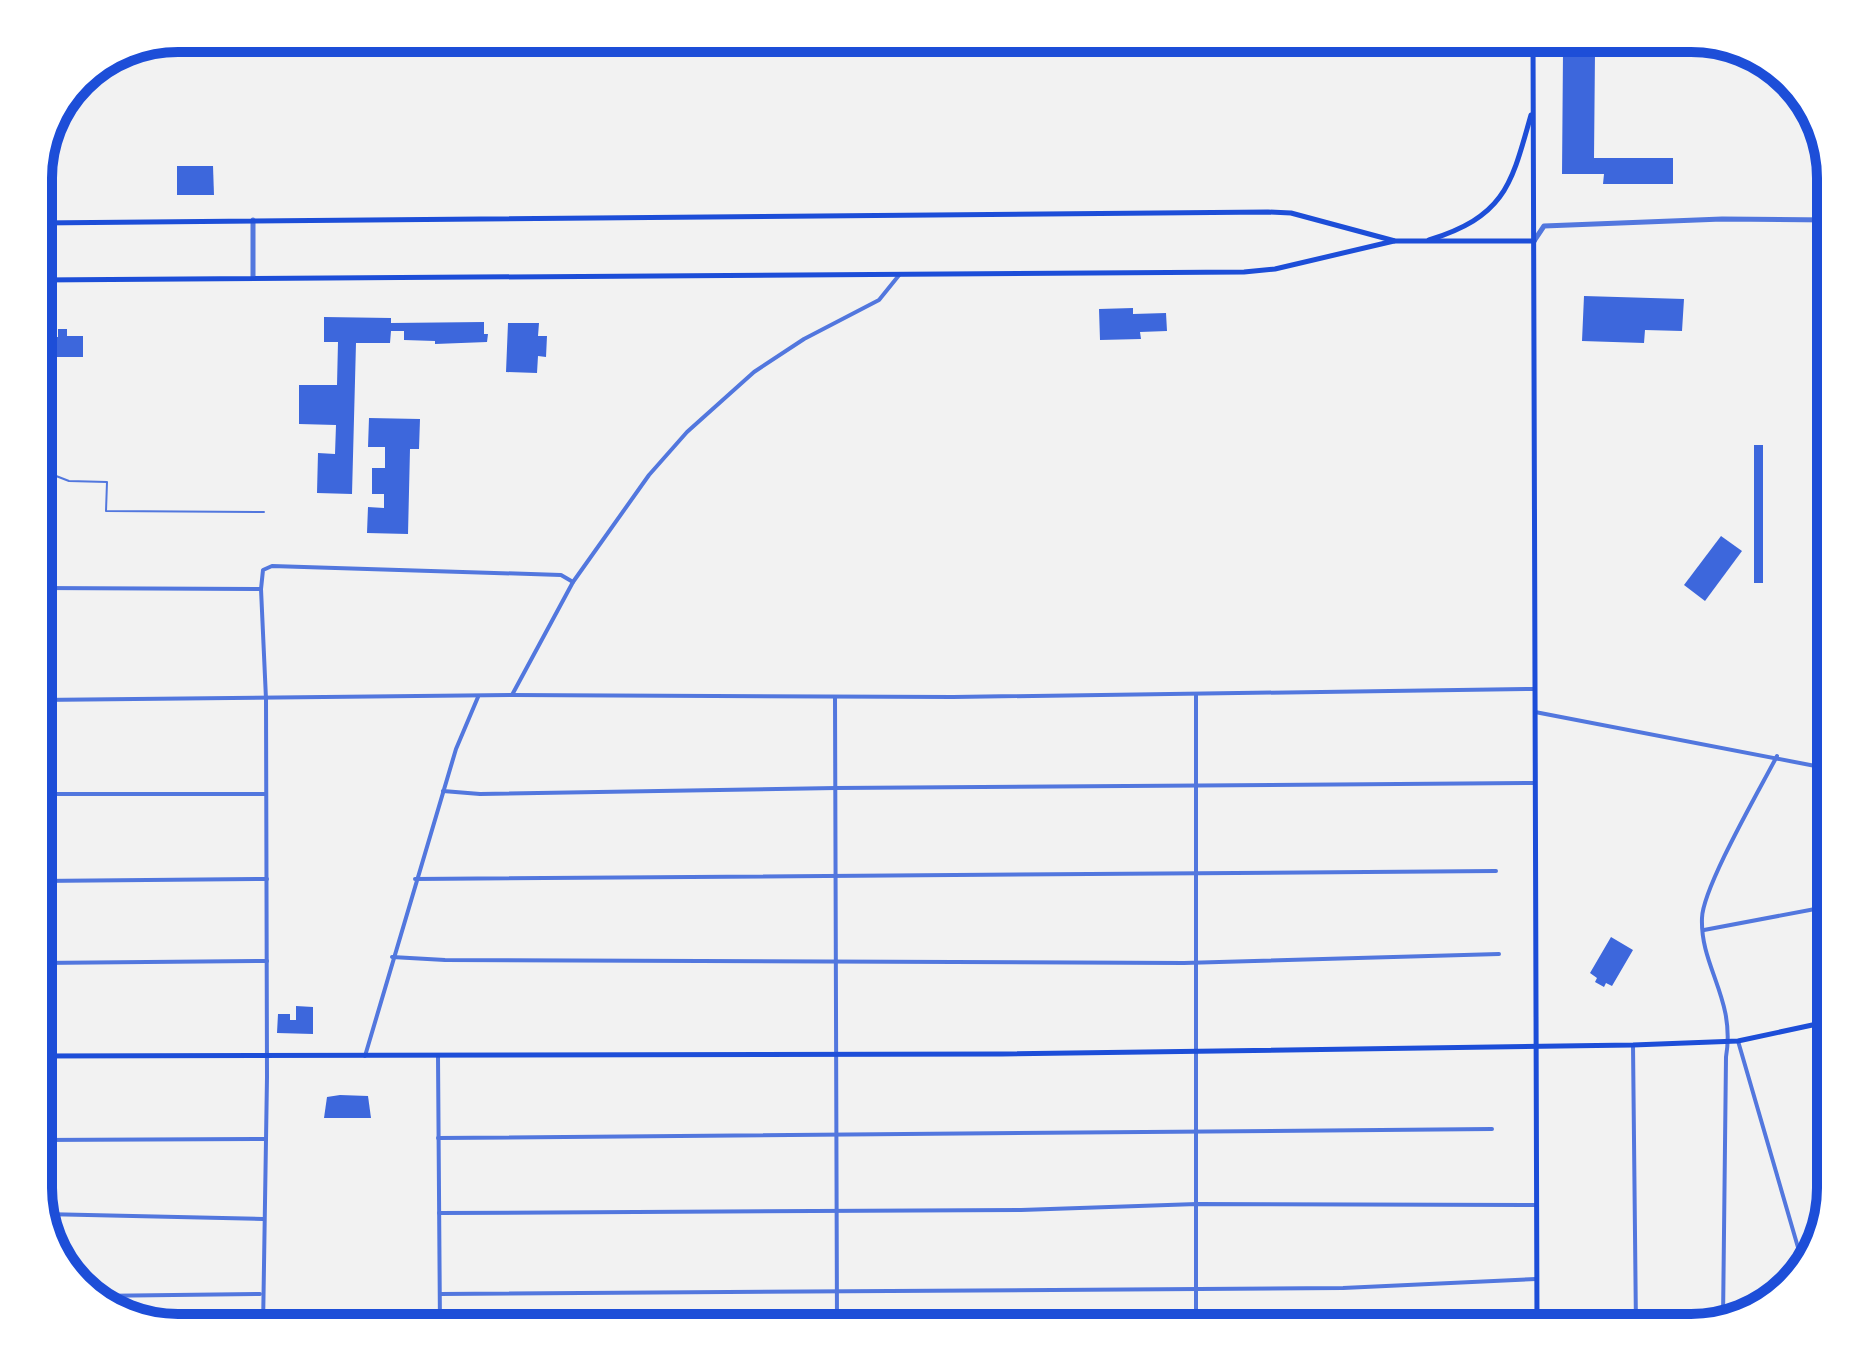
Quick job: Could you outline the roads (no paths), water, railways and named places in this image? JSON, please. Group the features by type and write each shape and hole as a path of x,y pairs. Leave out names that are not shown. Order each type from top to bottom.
{"main road":[{"path":"1533,52 1537,1314"},
{"path":"1424,242 1470,223 1503,196 1518,161 1534,107"},
{"path":"52,223 1268,212 1291,213 1395,241 1534,241"},
{"path":"52,280 1244,272 1275,269 1395,241"},
{"path":"52,1056 836,1054 1633,1045 1738,1041 1817,1024"}],"street":[{"path":"1534,241 1544,226 1722,219 1817,220"},
{"path":"253,220 253,278"},
{"path":"512,695 573,582 649,475 716,403 754,372 804,339 879,300 901,274"},
{"path":"262,1314 267,1056 263,570 272,566 561,575 573,582"},
{"path":"52,588 261,589"},
{"path":"52,700 512,695 835,697 1533,689"},
{"path":"1196,694 1196,1314"},
{"path":"365,1056 415,879 478,697"},
{"path":"835,697 837,1314"},
{"path":"1533,712 1817,766"},
{"path":"1723,1310 1728,1016 1702,919 1712,886 1777,756"},
{"path":"443,791 480,794 1534,783"},
{"path":"52,794 266,794"},
{"path":"415,879 1496,871"},
{"path":"52,881 267,879"},
{"path":"1704,930 1817,909"},
{"path":"392,957 445,960 1197,963 1499,954"},
{"path":"52,963 267,961"},
{"path":"1738,1041 1799,1252"},
{"path":"1633,1045 1636,1314"},
{"path":"438,1056 440,1314"},
{"path":"438,1138 1492,1129"},
{"path":"52,1140 266,1139"},
{"path":"439,1213 1021,1210 1197,1204 1535,1205"},
{"path":"55,1214 263,1219"},
{"path":"440,1294 1343,1288 1536,1279"},
{"path":"113,1296 261,1294"}],"lane":[{"path":"52,474 69,481 107,482 106,511 264,512"}]}
